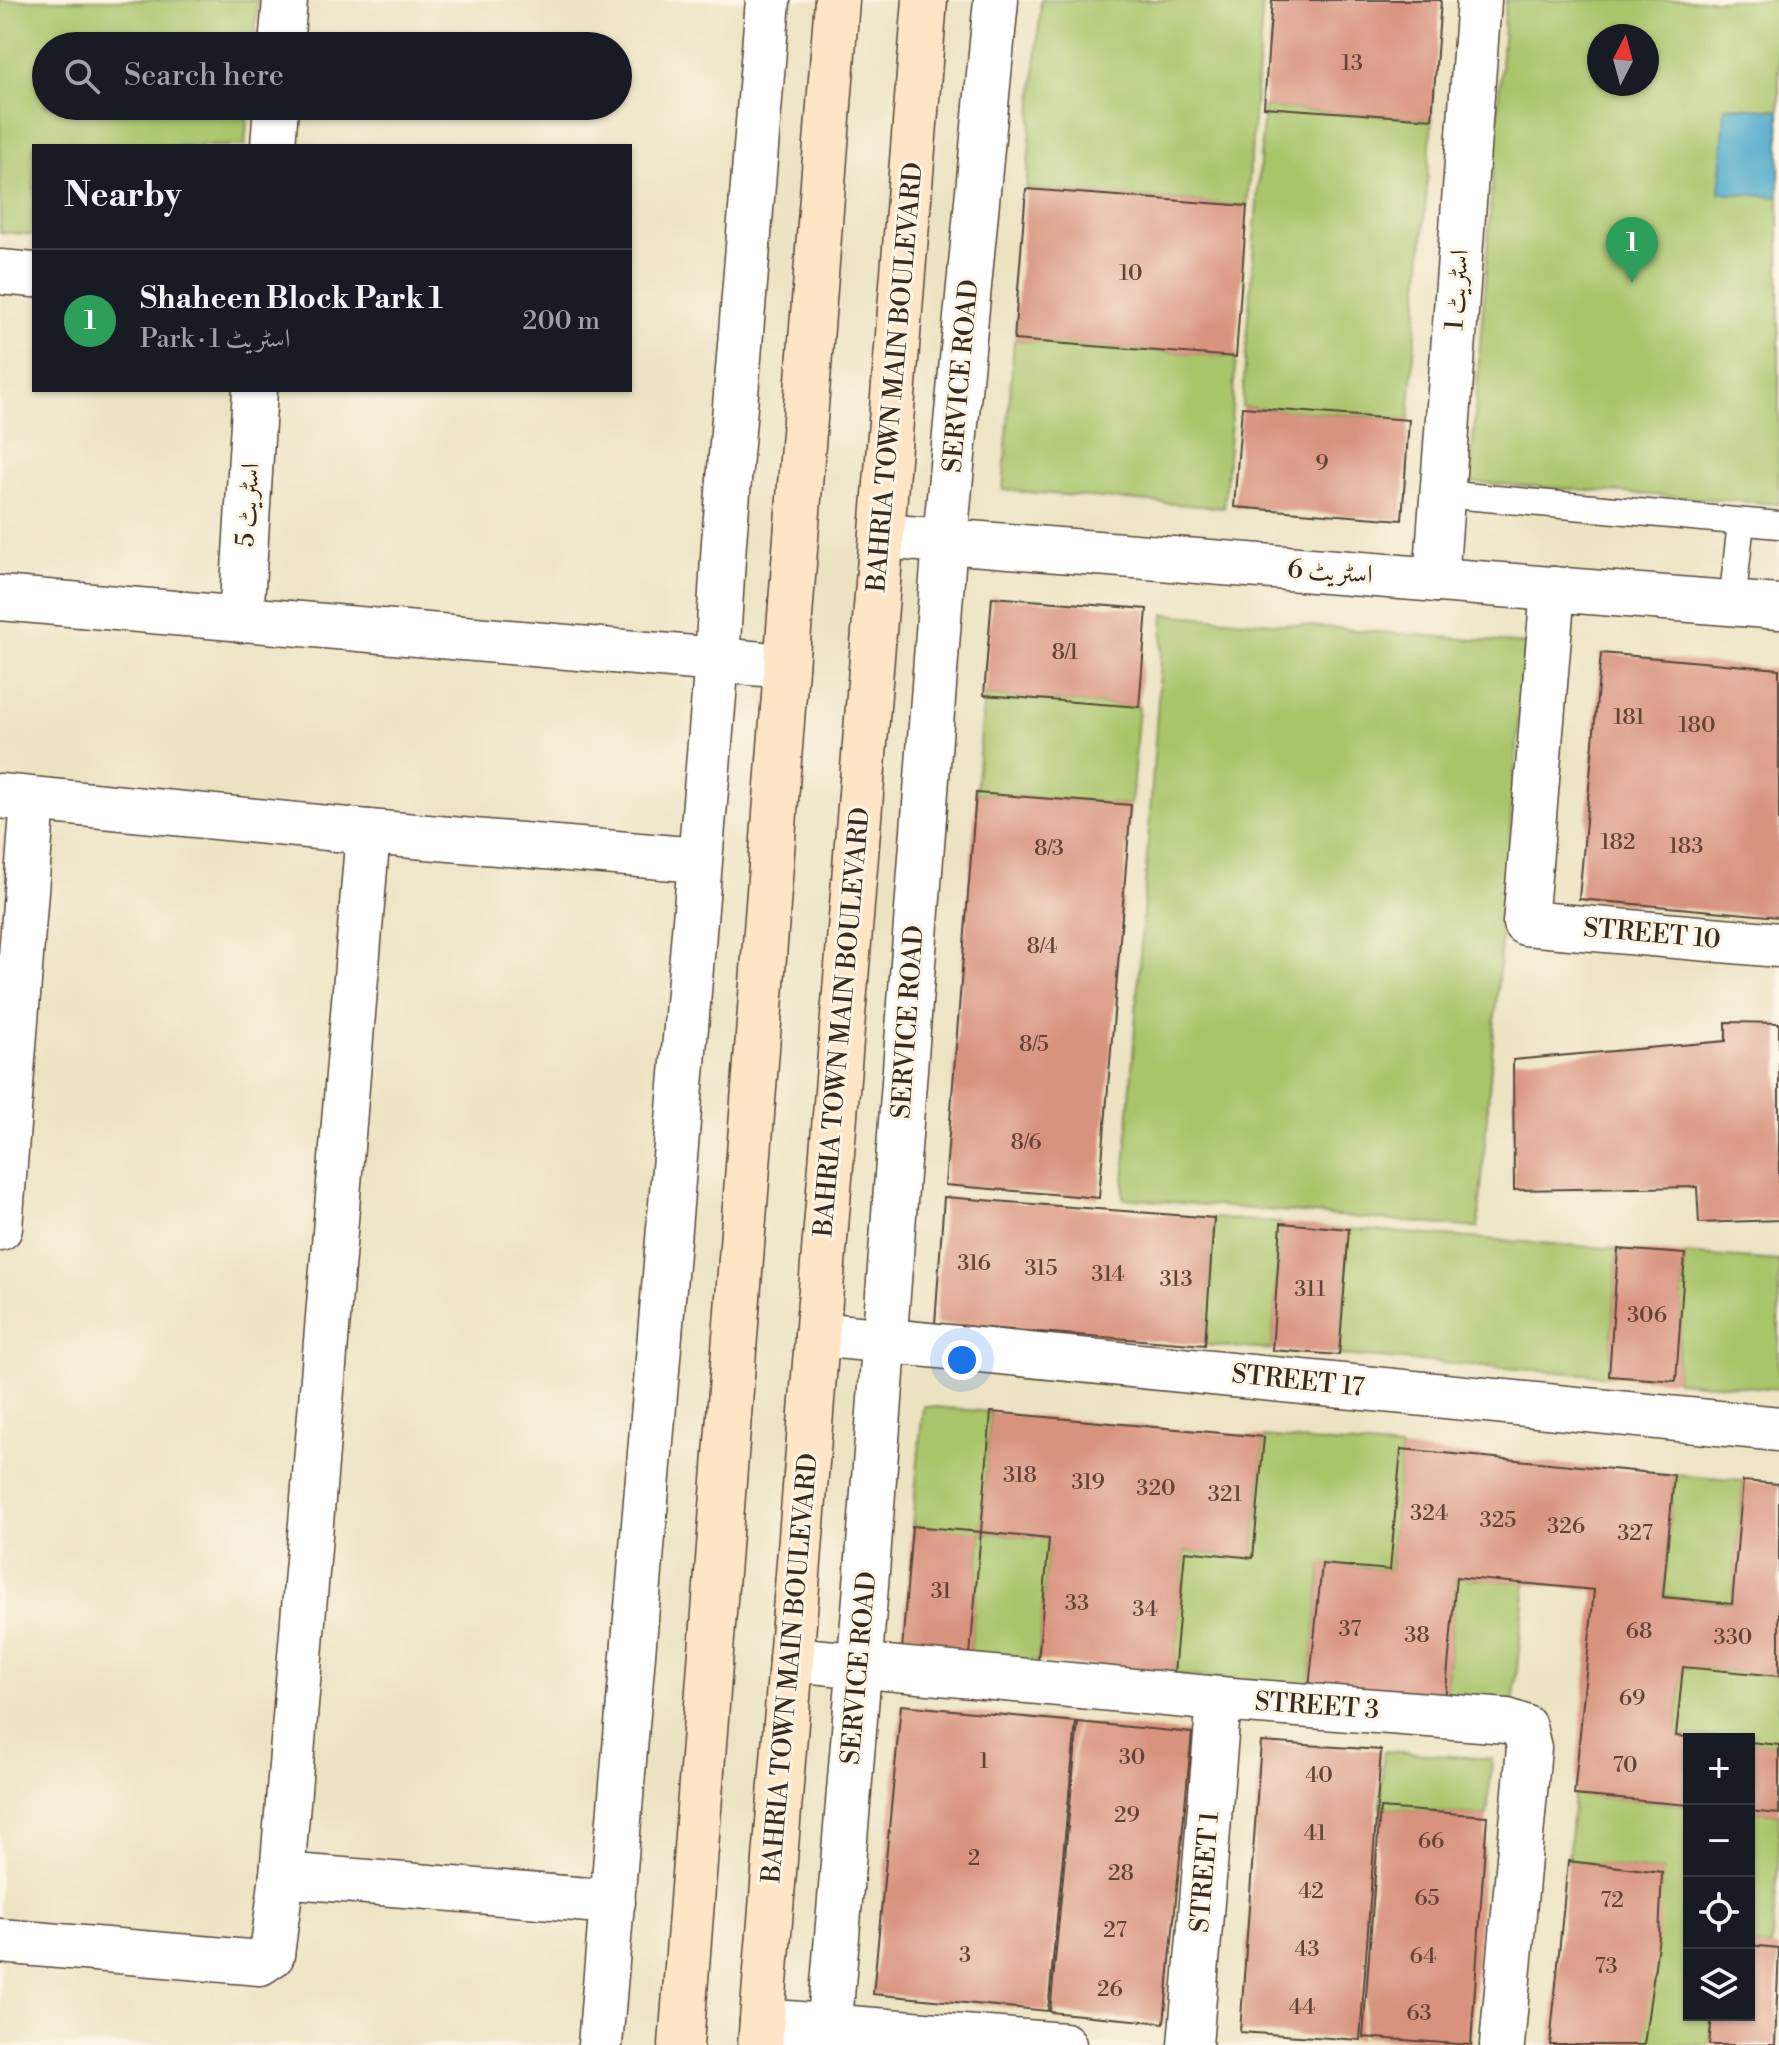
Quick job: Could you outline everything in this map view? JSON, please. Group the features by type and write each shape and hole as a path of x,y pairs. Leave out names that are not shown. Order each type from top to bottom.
{"main road":[{"path":"681,2045 837,0"},
{"name":"BAHRIA TOWN MAIN BOULEVARD","path":"761,2033 925,0"}],"street":[{"path":"282,32 285,0"},
{"path":"600,2045 717,660 768,0"},
{"name":"SERVICE ROAD","path":"829,2035 945,540 996,0"},
{"name":"اسٹریٹ 1","path":"1436,580 1479,0"},
{"path":"273,144 275,120"},
{"path":"0,272 32,275"},
{"name":"اسٹریٹ 5","path":"241,620 255,392"},
{"name":"اسٹریٹ 6","path":"882,536 1779,607"},
{"name":"STREET 10","path":"1553,589 1525,923 1779,945"},
{"path":"0,598 786,666"},
{"path":"0,1228 16,798 698,860"},
{"path":"0,1941 260,1963 272,1955 282,1875 368,832"},
{"name":"STREET 17","path":"817,1334 1779,1429"},
{"name":"STREET 3","path":"791,1659 1219,1699 1507,1721 1524,1727 1529,1748 1502,2045"},
{"name":"STREET 1","path":"1190,2045 1219,1699"},
{"path":"282,1875 613,1902"},
{"path":"761,2033 1064,2045"}],"lane":[{"path":"1442,494 1779,525"},
{"path":"1732,604 1741,522"}],"green space":[{"path":"0,0 258,0 255,32 32,32 32,120 247,120 245,144 32,144 32,235 0,232"},
{"path":"1041,0 1263,0 1247,206 1026,189"},
{"path":"1506,0 1779,0 1779,504 1470,482"},
{"path":"1264,107 1432,119 1409,420 1242,407"},
{"path":"1014,340 1236,357 1224,508 1003,490"},
{"path":"1164,614 1525,644 1478,1228 1123,1198"},
{"path":"984,695 1139,707 1131,805 976,793"},
{"path":"1214,1218 1281,1223 1272,1350 1205,1345"},
{"path":"1349,1229 1618,1249 1609,1376 1339,1355"},
{"path":"1685,1254 1779,1261 1779,1389 1676,1381"},
{"path":"923,1406 991,1412 981,1532 1049,1539 1038,1661 970,1655 981,1533 912,1526"},
{"path":"1264,1437 1401,1449 1390,1570 1322,1564 1309,1688 1174,1674 1185,1551 1253,1558"},
{"path":"1674,1475 1743,1481 1732,1603 1663,1596"},
{"path":"1456,1577 1526,1583 1513,1707 1445,1701"},
{"path":"1683,1667 1779,1676 1779,1745 1755,1743 1755,1733 1683,1733 1683,1736 1676,1736"},
{"path":"1384,1751 1492,1759 1487,1816 1380,1808"},
{"path":"1574,1795 1683,1804 1683,2021 1711,2021 1709,2045 1644,2045 1662,1872 1568,1861"},
{"path":"1755,1812 1779,1814 1779,1856 1771,1947 1755,1946"}],"water":[{"path":"1725,106 1779,110 1779,197 1720,193"}],"building":[{"path":"1272,0 1441,0 1432,119 1264,107"},
{"path":"1026,189 1247,206 1236,357 1014,340"},
{"path":"1242,407 1409,420 1402,520 1234,507"},
{"path":"992,597 1147,609 1139,707 984,695"},
{"path":"1601,653 1779,669 1779,917 1579,899"},
{"path":"976,793 1131,805 1099,1198 945,1185"},
{"path":"1726,1022 1779,1023 1779,1220 1699,1223 1697,1187 1514,1190 1513,1060 1726,1041"},
{"path":"944,1197 1214,1218 1205,1345 935,1324"},
{"path":"1281,1223 1349,1229 1339,1355 1272,1350"},
{"path":"1618,1249 1685,1254 1676,1381 1609,1376"},
{"path":"991,1412 1264,1437 1253,1558 1185,1551 1174,1674 1038,1661 1049,1539 981,1532"},
{"path":"1401,1449 1674,1475 1663,1597 1732,1604 1743,1481 1779,1484 1779,1676 1683,1667 1676,1736 1683,1737 1683,1804 1574,1795 1594,1590 1456,1577 1445,1701 1309,1688 1322,1564 1390,1570"},
{"path":"912,1526 981,1532 970,1655 902,1649"},
{"path":"901,1705 1076,1722 1048,2011 873,1994"},
{"path":"1078,1722 1192,1733 1164,2023 1050,2012"},
{"path":"1261,1742 1381,1750 1360,2040 1240,2032"},
{"path":"1755,1743 1779,1745 1779,1814 1755,1812"},
{"path":"1380,1808 1487,1816 1471,2045 1363,2037"},
{"path":"1568,1861 1662,1872 1659,1937 1644,2045 1550,2045"},
{"path":"1755,1946 1779,1948 1775,2045 1709,2045 1711,2021 1755,2021"}],"place":[{"name":"Shaheen Block Park 1","path":"1632,283"}]}
